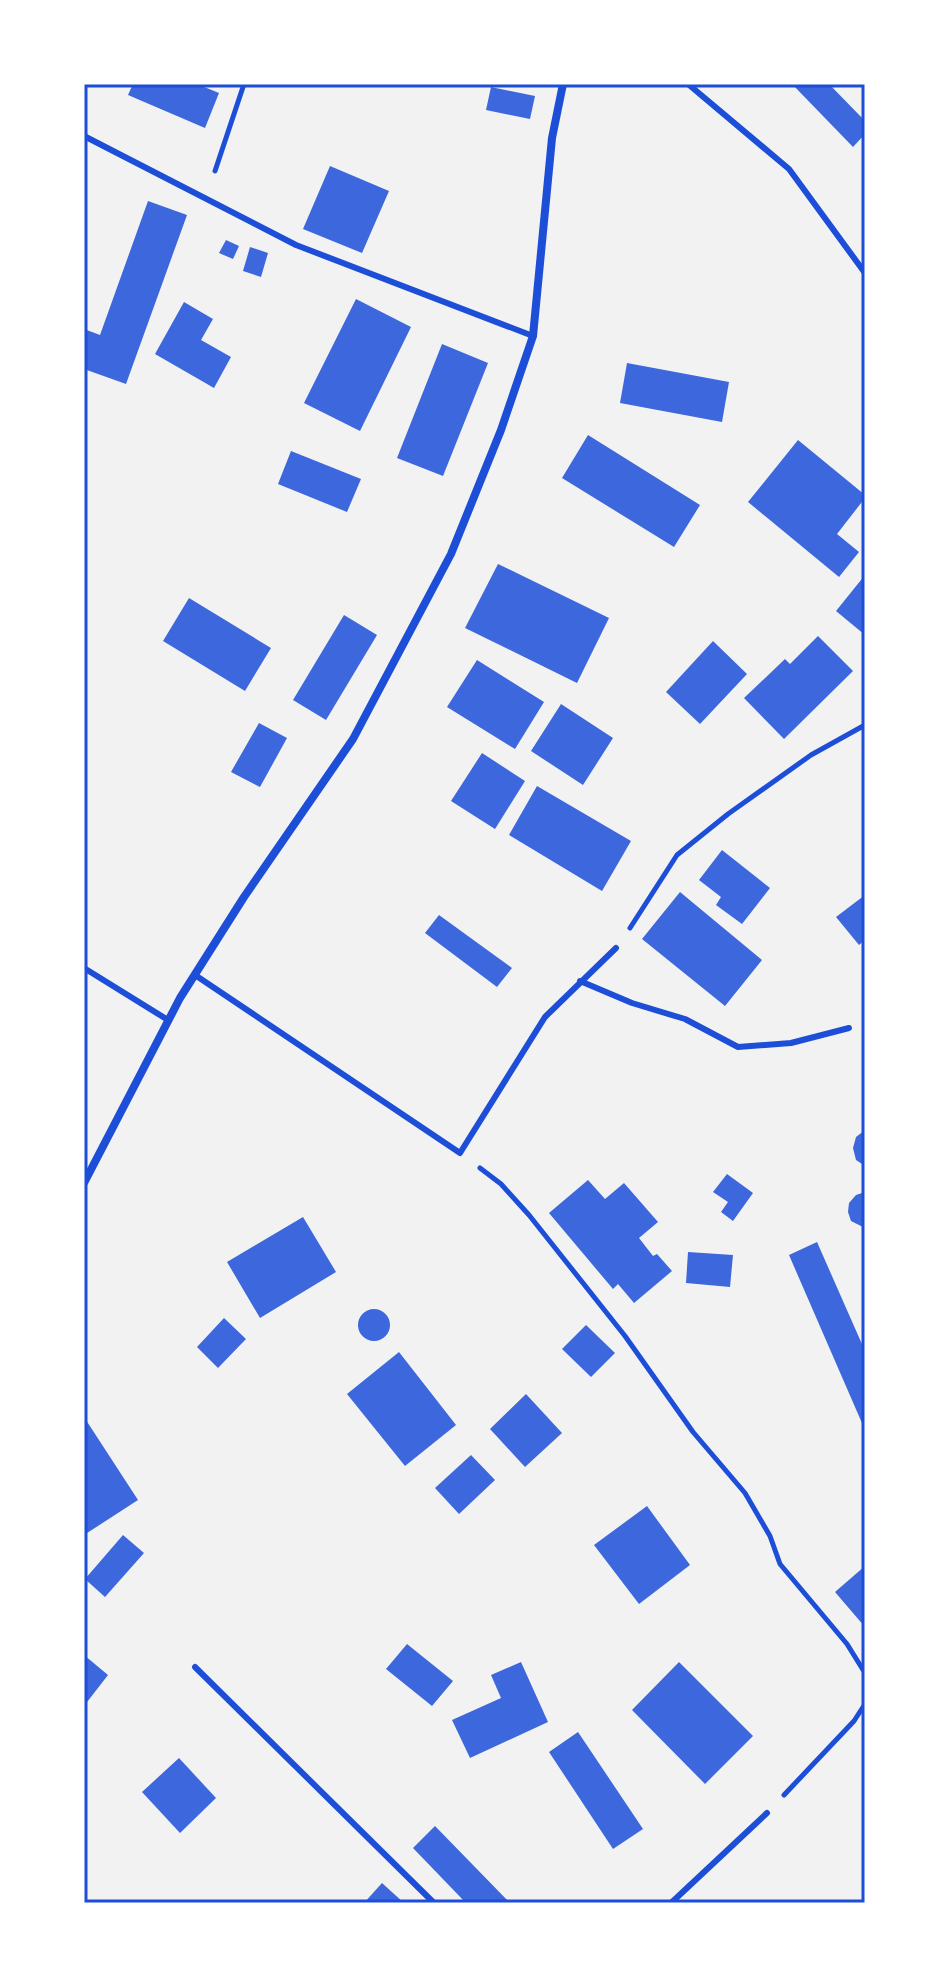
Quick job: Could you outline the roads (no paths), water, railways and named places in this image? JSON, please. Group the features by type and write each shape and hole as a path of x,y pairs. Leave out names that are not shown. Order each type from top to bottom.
{"street":[{"path":"84,1183 168,1020 244,897 360,726 451,554 501,430 533,336 552,138 563,84"}],"lane":[{"path":"688,84 789,169 865,273"},
{"path":"84,136 296,245 533,336"},
{"path":"195,975 460,1153 545,1017 616,948"},
{"path":"84,968 168,1020"},
{"path":"580,981 632,1003 685,1019 738,1047 791,1043 849,1028"},
{"path":"195,1667 434,1903"},
{"path":"671,1903 767,1813"}]}
